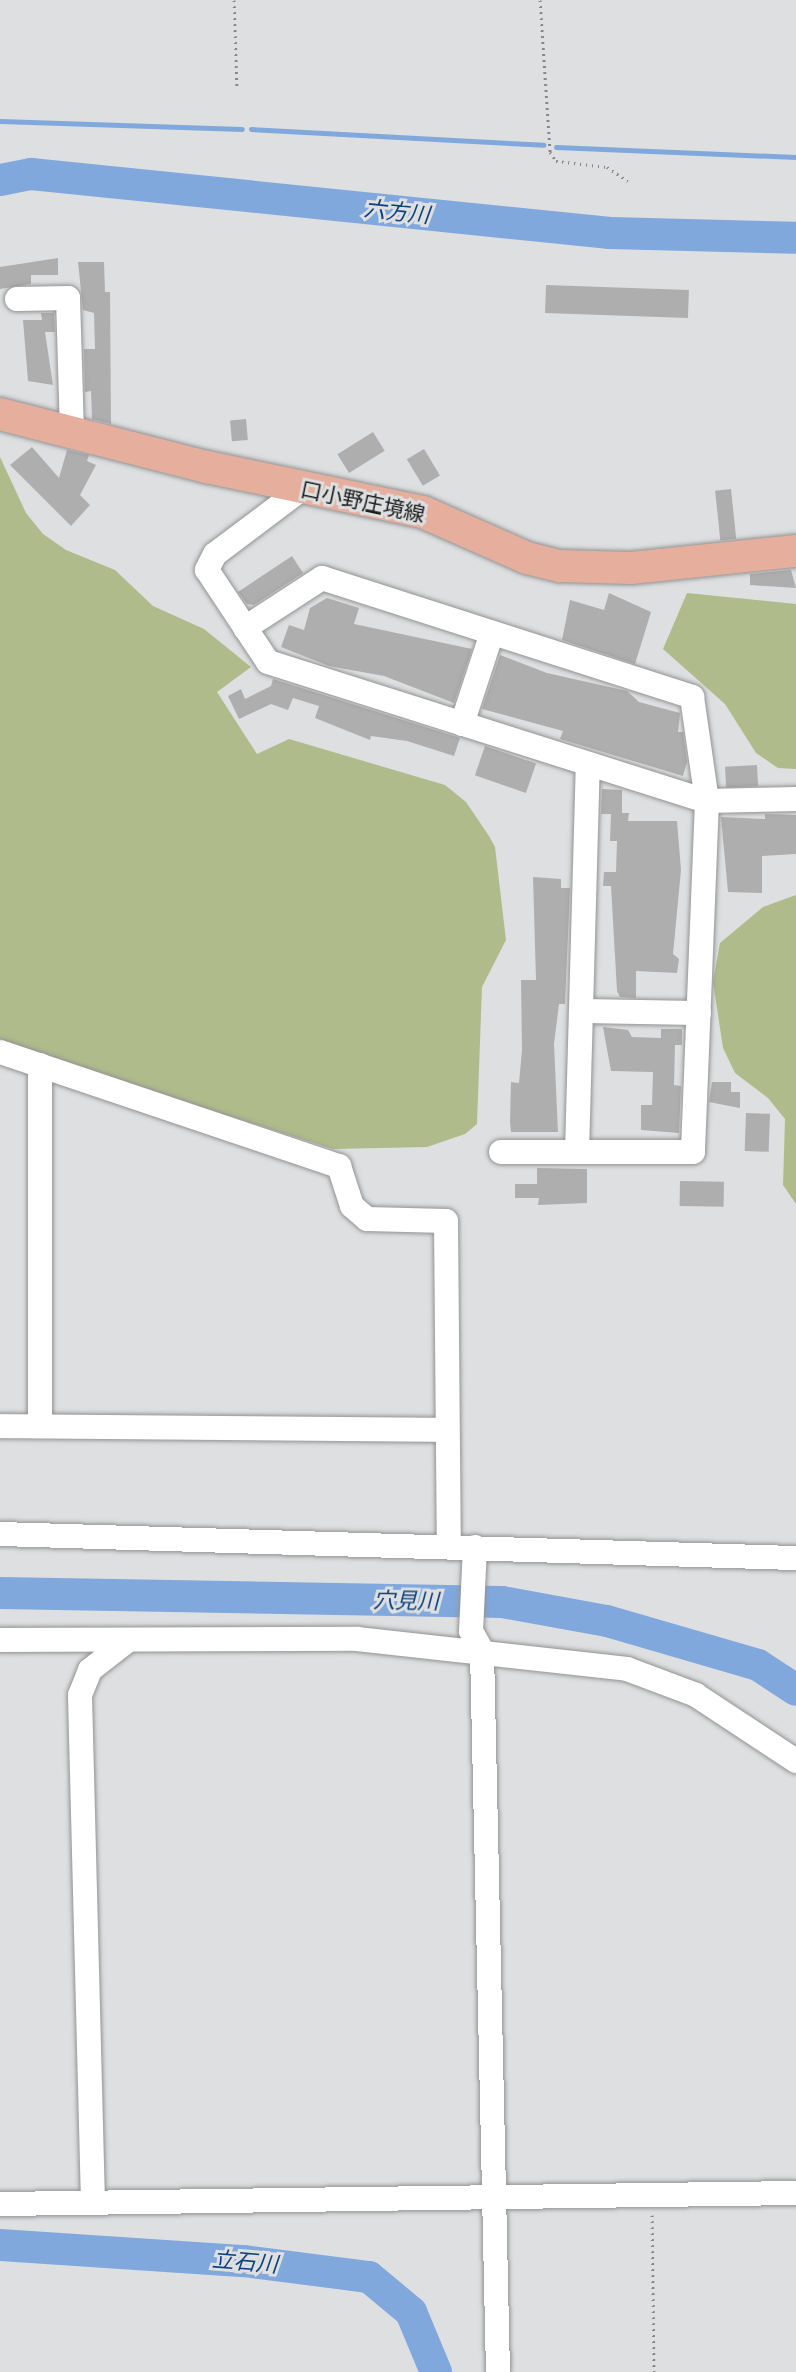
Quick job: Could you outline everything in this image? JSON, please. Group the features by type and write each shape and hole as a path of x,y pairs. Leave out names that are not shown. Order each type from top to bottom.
{"main road":[{"name":"口小野庄境線","path":"0,414 303,488 423,512 527,558 560,566 632,568 796,551"}],"street":[{"path":"17,299 68,298 72,431"},
{"path":"303,488 215,554 207,570 268,662 707,801 796,799"},
{"path":"245,628 322,578 692,697 707,801 693,1152 501,1152"},
{"path":"462,724 492,633"},
{"path":"577,1152 588,764"},
{"path":"580,1011 699,1012"},
{"path":"0,1052 339,1166 352,1206 367,1219 446,1221 449,1546"},
{"path":"40,1065 40,1426"},
{"path":"0,1426 447,1430"},
{"path":"0,1534 449,1546 475,1558 796,1558"},
{"path":"475,1558 498,2372"},
{"path":"0,1640 477,1641 627,1669 696,1695 796,1761"},
{"path":"93,2203 81,1695 90,1670 126,1642"},
{"path":"0,2204 796,2193"}],"path":[{"path":"234,0 237,89"},
{"path":"540,0 550,152 556,161 607,167 628,181"},
{"path":"654,2195 654,2372"}],"green space":[{"path":"0,457 26,513 43,534 66,550 115,570 153,606 204,629 251,667 217,692 257,754 289,739 445,785 466,802 495,847 506,940 482,987 477,1124 465,1134 427,1147 333,1149 0,1043"},
{"path":"687,593 796,604 796,769 778,768 756,753 725,704 663,649"},
{"path":"796,895 796,1204 783,1185 785,1119 768,1098 735,1073 723,1048 713,982 720,943 763,907"}],"building":[{"path":"58,258 58,275 31,275 31,284 0,289 0,267"},
{"path":"78,262 104,262 105,292 110,292 111,424 92,419 91,391 85,392 84,349 95,349 94,313 83,310"},
{"path":"546,285 689,290 688,318 545,313"},
{"path":"41,313 54,313 55,332 45,332 53,385 28,381 23,320 42,320"},
{"path":"246,419 248,440 232,441 230,420"},
{"path":"373,432 385,451 349,473 337,454"},
{"path":"32,447 59,478 67,450 89,455 87,461 96,465 80,495 90,505 71,526 10,465"},
{"path":"424,449 440,476 423,486 407,459"},
{"path":"731,489 736,539 720,540 715,491"},
{"path":"292,556 303,573 254,605 247,604 238,592"},
{"path":"791,570 796,588 750,585 750,574"},
{"path":"609,593 651,612 635,664 562,640 570,600 604,610"},
{"path":"327,598 359,608 354,624 472,649 454,703 384,676 329,666 281,647 289,625 304,630 310,608"},
{"path":"500,655 547,673 627,691 639,702 680,713 678,732 683,732 687,762 683,776 560,739 563,731 482,709"},
{"path":"273,679 460,738 454,756 407,741 371,736 370,740 315,718 319,706 293,698 288,710 271,704 239,719 228,696 241,689 245,699 271,686"},
{"path":"485,746 536,764 526,793 475,775"},
{"path":"757,765 758,786 726,788 725,767"},
{"path":"602,789 622,790 622,813 629,813 628,821 677,821 681,870 673,954 679,959 677,973 636,971 636,998 620,997 617,991 611,886 603,886 604,872 616,872 617,841 610,841 611,814 601,814"},
{"path":"765,814 796,815 796,854 762,856 762,893 728,892 721,817 765,819"},
{"path":"533,877 561,879 561,888 570,888 565,1004 559,1004 554,1044 558,1132 511,1132 510,1122 511,1082 519,1083 522,1050 521,980 536,980"},
{"path":"603,1027 628,1030 632,1037 661,1038 661,1029 682,1029 682,1045 675,1045 674,1085 681,1086 679,1133 641,1130 641,1105 652,1105 653,1072 611,1071"},
{"path":"712,1082 731,1082 731,1092 740,1092 740,1108 709,1102"},
{"path":"746,1113 770,1114 769,1152 745,1151"},
{"path":"537,1168 587,1169 587,1203 538,1205 539,1198 515,1198 515,1184 537,1184"},
{"path":"680,1181 724,1182 724,1207 680,1206"}],"waterway":[{"path":"0,121 242,129"},
{"path":"251,129 544,145"},
{"path":"556,147 796,157"},
{"name":"六方川","path":"0,180 31,174 610,233 796,238"},
{"name":"穴見川","path":"0,1593 502,1602 607,1621 758,1665 796,1690"},
{"name":"立石川","path":"0,2245 244,2261 369,2277 411,2312 436,2372"}]}
